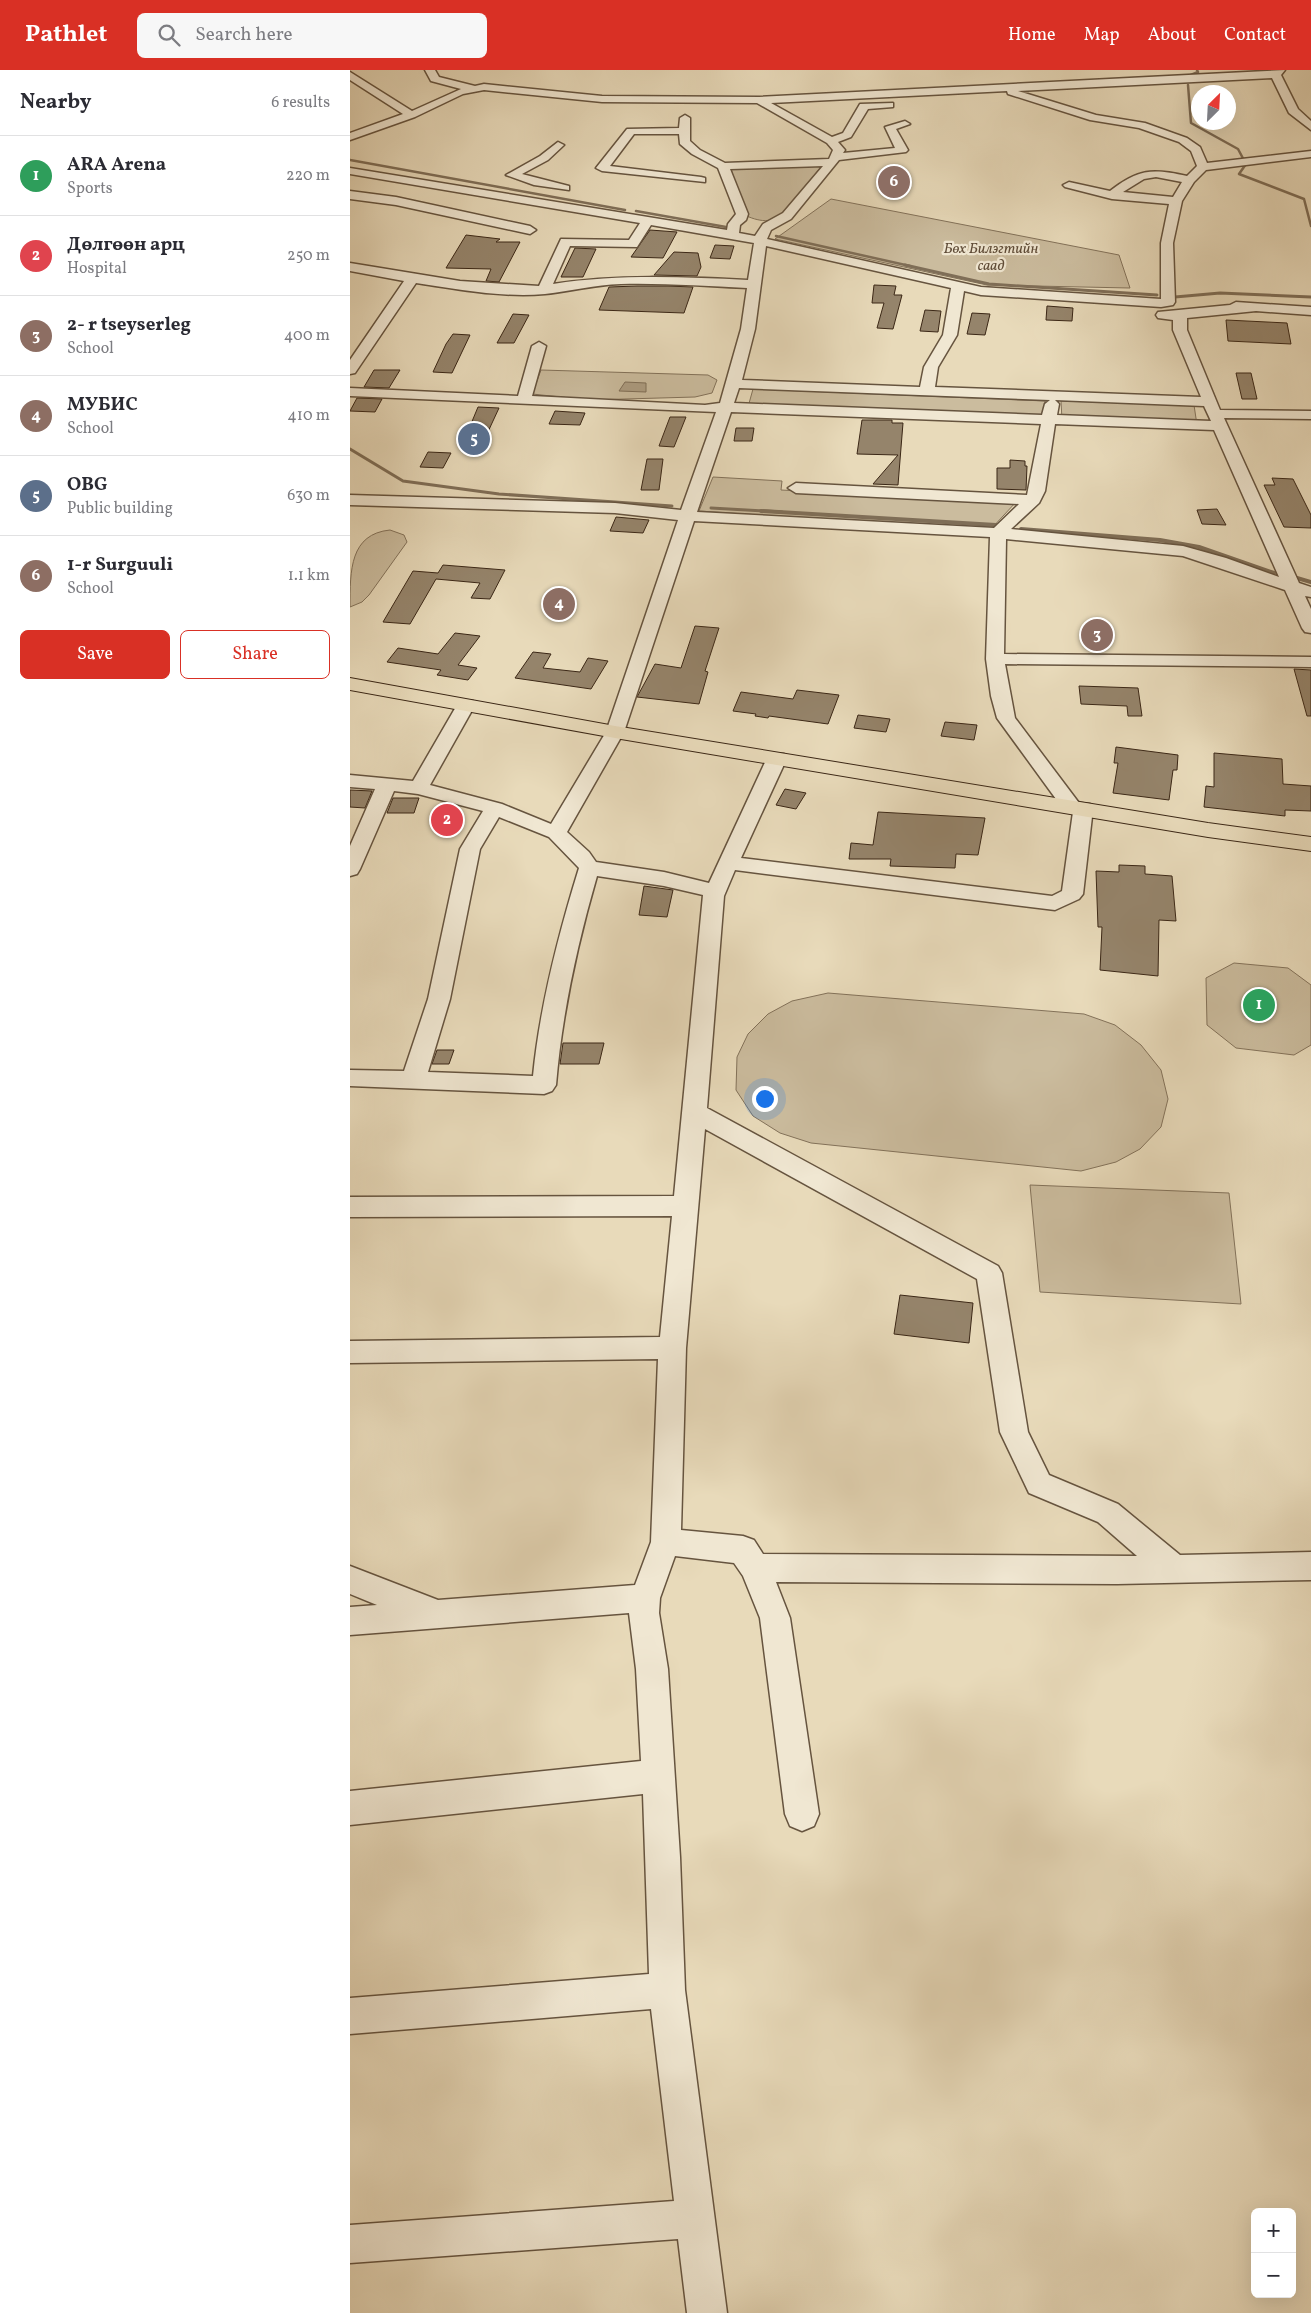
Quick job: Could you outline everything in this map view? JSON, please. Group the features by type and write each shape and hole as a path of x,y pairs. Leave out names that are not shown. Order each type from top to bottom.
{"highway":[{"path":"350,684 615,732 1305,846"}],"street":[{"path":"430,70 435,79 471,88 484,87 602,99 685,100 759,100 851,96 1278,73 1293,111 1311,127"},
{"path":"350,75 411,115"},
{"path":"851,96 875,83"},
{"path":"352,135 411,115 471,88"},
{"path":"1006,88 1024,97 1094,118 1141,126 1183,140 1196,149 1203,166"},
{"path":"831,141 847,135 864,106 1024,97"},
{"path":"685,100 684,142 688,147 723,166 825,160 852,161 900,152 902,150 890,127 905,124"},
{"path":"556,833 615,732 689,516 709,451 731,395 748,329 758,247 767,227 787,216 839,150 831,141 759,100"},
{"path":"685,131 631,131 602,168 701,180"},
{"path":"558,145 544,158 512,175 534,182 579,191"},
{"path":"1164,307 1167,243 1176,201 1189,180 1203,166 1311,154"},
{"path":"723,166 742,214 742,218 734,224 733,235"},
{"path":"350,171 563,205 733,235 758,247 800,248 958,286 1004,294 1088,299 1164,307 1311,311"},
{"path":"1112,195 1140,174 1166,175 1189,180"},
{"path":"350,194 378,175"},
{"path":"1068,185 1112,195 1176,201"},
{"path":"350,194 537,224"},
{"path":"563,205 537,224 532,239 632,244 648,220"},
{"path":"544,290 565,242"},
{"path":"350,267 412,279 489,289 544,290 601,281 753,284"},
{"path":"350,370 412,279"},
{"path":"927,390 931,368 950,335 958,286"},
{"path":"1164,307 1186,306 1188,312 1182,320"},
{"path":"1164,307 1182,320 1216,414 1311,628"},
{"path":"1182,320 1207,310 1253,308"},
{"path":"524,399 540,346"},
{"path":"595,404 691,401 731,395 927,390 1054,395 1216,414"},
{"path":"350,392 705,409 731,395 1049,420 1216,414 1311,415"},
{"path":"729,863 1055,903 1072,894 1077,807 1006,718 1001,704 995,659 998,533 1033,500 1037,491 1054,395"},
{"path":"796,488 1033,500"},
{"path":"350,500 615,508 689,516 998,533 1190,551 1292,588 1311,592"},
{"path":"995,659 1311,662"},
{"path":"418,788 466,705"},
{"path":"707,2313 667,1990 652,1669 644,1613 645,1598 666,1542 672,1348 716,891 777,758"},
{"path":"350,781 418,788 495,808 556,833 582,857 589,868 664,879 716,891"},
{"path":"350,869 387,785"},
{"path":"414,1078 439,999 470,849 495,808"},
{"path":"350,1078 414,1078 544,1084 547,1047 561,977 573,920 589,868"},
{"path":"696,1112 989,1273 1014,1432 1039,1484 1108,1513 1175,1569"},
{"path":"350,1207 686,1206"},
{"path":"350,1352 672,1348"},
{"path":"666,1542 743,1550 755,1568 775,1618 802,1814"},
{"path":"755,1568 1309,1568"},
{"path":"350,1580 439,1615"},
{"path":"350,1621 645,1598"},
{"path":"350,1808 658,1776"},
{"path":"350,2016 667,1990"},
{"path":"350,2244 694,2219"}],"green space":[{"path":"822,165 785,216 768,221 752,218 741,213 744,211 731,169"},
{"name":"Бөх Билэгтийн саад","path":"831,199 1119,255 1130,288 987,285 775,239"},
{"path":"541,370 708,375 717,380 712,393 695,397 590,400 532,394"},
{"path":"753,389 1045,401 1044,419 748,407"},
{"path":"1061,401 1194,405 1197,425 1062,420"},
{"path":"713,477 782,481 781,490 1017,501 990,530 699,511"},
{"path":"390,530 404,535 407,542 369,595 362,602 350,607 352,567 360,546 377,533"},
{"path":"1234,963 1288,968 1311,985 1311,1045 1294,1055 1236,1048 1207,1025 1206,978"},
{"path":"828,993 1084,1014 1115,1025 1141,1045 1161,1070 1168,1099 1161,1127 1140,1149 1116,1162 1081,1171 811,1143 780,1133 753,1116 736,1090 737,1057 748,1034 768,1014 792,1001"},
{"path":"1030,1185 1229,1193 1241,1304 1040,1292"}],"shaded area":[{"path":"625,382 646,383 646,392 619,391"}],"building":[{"path":"650,230 677,232 663,258 631,257"},
{"path":"466,235 500,239 496,242 520,242 499,282 486,281 491,269 446,268"},
{"path":"715,245 734,246 730,259 710,258"},
{"path":"575,248 596,249 583,277 561,277"},
{"path":"674,252 698,253 701,267 697,276 654,275"},
{"path":"874,285 896,286 894,295 902,295 893,329 877,328 884,303 872,303"},
{"path":"609,287 693,287 684,313 599,310"},
{"path":"1047,306 1073,308 1072,321 1046,320"},
{"path":"925,310 941,311 938,332 920,331"},
{"path":"972,313 990,314 985,335 967,334"},
{"path":"513,314 529,315 514,343 497,343"},
{"path":"1226,320 1287,323 1291,344 1228,341"},
{"path":"453,334 470,335 452,373 433,372 446,344"},
{"path":"374,370 400,370 389,388 364,387"},
{"path":"1236,373 1251,373 1257,399 1242,399"},
{"path":"357,398 382,399 375,412 350,411"},
{"path":"478,407 499,408 480,449 461,448"},
{"path":"555,411 585,413 580,425 549,424"},
{"path":"670,417 686,417 674,447 659,446"},
{"path":"862,420 892,420 892,423 903,423 898,485 873,484 898,455 857,454"},
{"path":"736,428 754,428 752,441 734,441"},
{"path":"428,452 451,453 443,468 420,467"},
{"path":"647,459 663,459 659,490 641,490"},
{"path":"1010,460 1025,461 1025,466 1027,466 1026,490 997,489 997,468 1010,468"},
{"path":"1272,478 1293,479 1311,515 1311,528 1284,527 1264,485 1275,485"},
{"path":"1217,509 1226,525 1202,524 1197,510"},
{"path":"616,517 649,520 643,533 610,531"},
{"path":"443,565 505,570 490,599 471,598 480,583 436,579 410,624 383,622 413,571 438,573"},
{"path":"695,626 719,628 705,671 708,672 699,704 637,697 655,664 681,668"},
{"path":"455,633 480,636 458,665 477,668 468,680 437,675 441,670 387,662 398,648 438,654"},
{"path":"533,652 551,654 543,668 580,672 588,658 608,661 591,689 515,678"},
{"path":"1294,669 1311,670 1311,716 1307,716"},
{"path":"1079,686 1138,688 1142,716 1128,716 1127,706 1081,704"},
{"path":"797,690 839,695 828,724 769,716 768,718 755,716 756,714 733,711 741,692 793,699"},
{"path":"858,715 890,719 886,732 854,728"},
{"path":"945,722 977,725 974,740 941,736"},
{"path":"1116,747 1178,755 1177,770 1173,770 1169,800 1113,793 1118,763 1114,763"},
{"path":"1214,753 1282,759 1283,784 1311,786 1311,811 1285,810 1285,816 1204,807 1206,786 1214,787"},
{"path":"785,789 806,793 796,809 776,805"},
{"path":"350,790 372,791 365,808 350,807"},
{"path":"393,798 419,798 414,813 387,813"},
{"path":"878,812 985,818 978,855 956,854 955,868 890,866 891,859 849,859 851,843 873,845"},
{"path":"1119,865 1145,866 1145,874 1172,876 1176,921 1159,920 1158,976 1100,970 1102,927 1098,927 1096,871 1119,872"},
{"path":"644,886 673,890 667,917 639,915"},
{"path":"563,1043 604,1043 599,1064 560,1064"},
{"path":"437,1050 454,1050 449,1064 432,1064"},
{"path":"900,1295 973,1303 969,1343 894,1334"}],"waterway":[{"path":"1186,77 1198,72 1197,70"},
{"path":"1188,85 1191,123 1238,149 1246,164 1239,174 1304,199 1311,226"},
{"path":"350,160 625,210"},
{"path":"636,211 726,227"},
{"path":"776,236 910,266"},
{"path":"905,265 989,284 1157,295"},
{"path":"1175,297 1220,293 1311,297"},
{"path":"350,449 403,481 499,494 672,506"},
{"path":"711,508 782,512"},
{"path":"761,511 996,525"},
{"path":"1021,529 1160,540 1199,547 1274,573"},
{"path":"1297,578 1311,582"}],"place":[{"name":"1-r Surguuli","path":"894,182"},
{"name":"OBG","path":"474,439"},
{"name":"МУБИС","path":"559,604"},
{"name":"2- r tseyserleg","path":"1097,635"},
{"name":"Дөлгөөн арц","path":"447,820"},
{"name":"ARA Arena","path":"1259,1005"}]}
